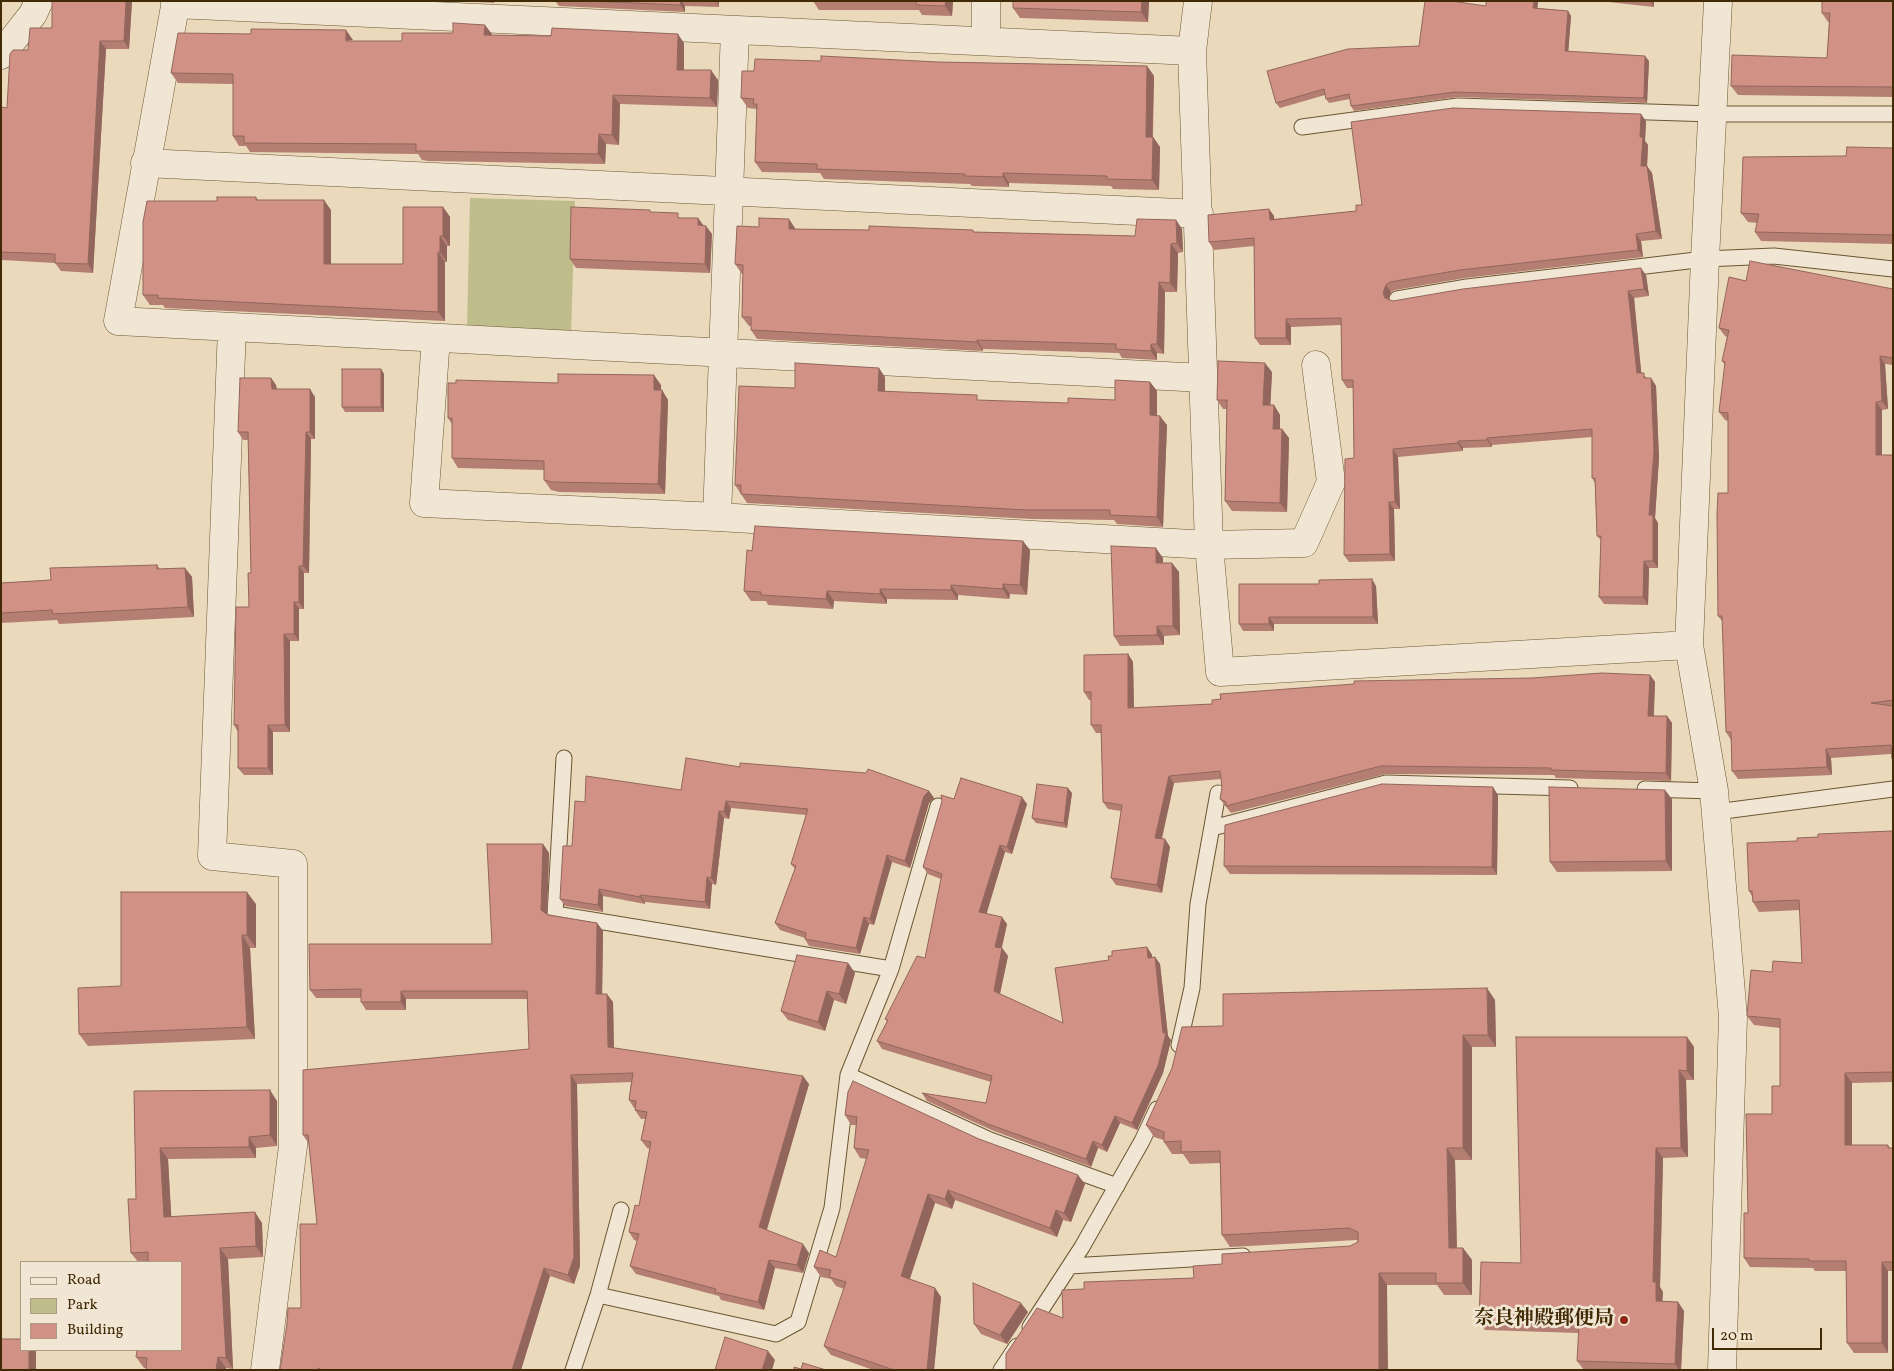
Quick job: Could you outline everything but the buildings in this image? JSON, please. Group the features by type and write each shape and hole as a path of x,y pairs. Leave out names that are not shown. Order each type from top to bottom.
{"street":[{"path":"1,55 33,14 39,1"},
{"path":"986,1 986,40"},
{"path":"1198,1 1192,51 1209,545 1220,672 1690,645"},
{"path":"1718,1 1705,259 1690,645 1715,802 1733,1017 1722,1370"},
{"path":"1192,51 175,2 118,321 1203,378"},
{"path":"717,517 735,30"},
{"path":"145,163 1199,214"},
{"path":"232,327 212,856 293,864 293,1146 266,1370"},
{"path":"436,338 424,503 717,517 1209,545 1304,543 1332,482 1316,365"}],"lane":[{"path":"1302,126 1458,106 1713,114 1893,114"},
{"path":"1396,299 1496,283 1705,259 1774,256 1893,269"},
{"path":"564,758 555,914 892,969"},
{"path":"1212,828 1386,783 1584,788"},
{"path":"1634,789 1715,802 1893,788"},
{"path":"1177,1056 1192,988 1198,904 1218,793"},
{"path":"598,1295 776,1334 798,1322 832,1208 848,1075 892,969 938,806"},
{"path":"848,1075 990,1140 1117,1186"},
{"path":"1001,1370 1070,1266 1142,1141 1165,1092"},
{"path":"573,1370 598,1295 621,1210"},
{"path":"1070,1266 1259,1255"}],"green space":[{"path":"470,198 575,201 571,335 467,332"}],"place":[{"name":"奈良神殿郵便局","path":"1624,1320"}]}
